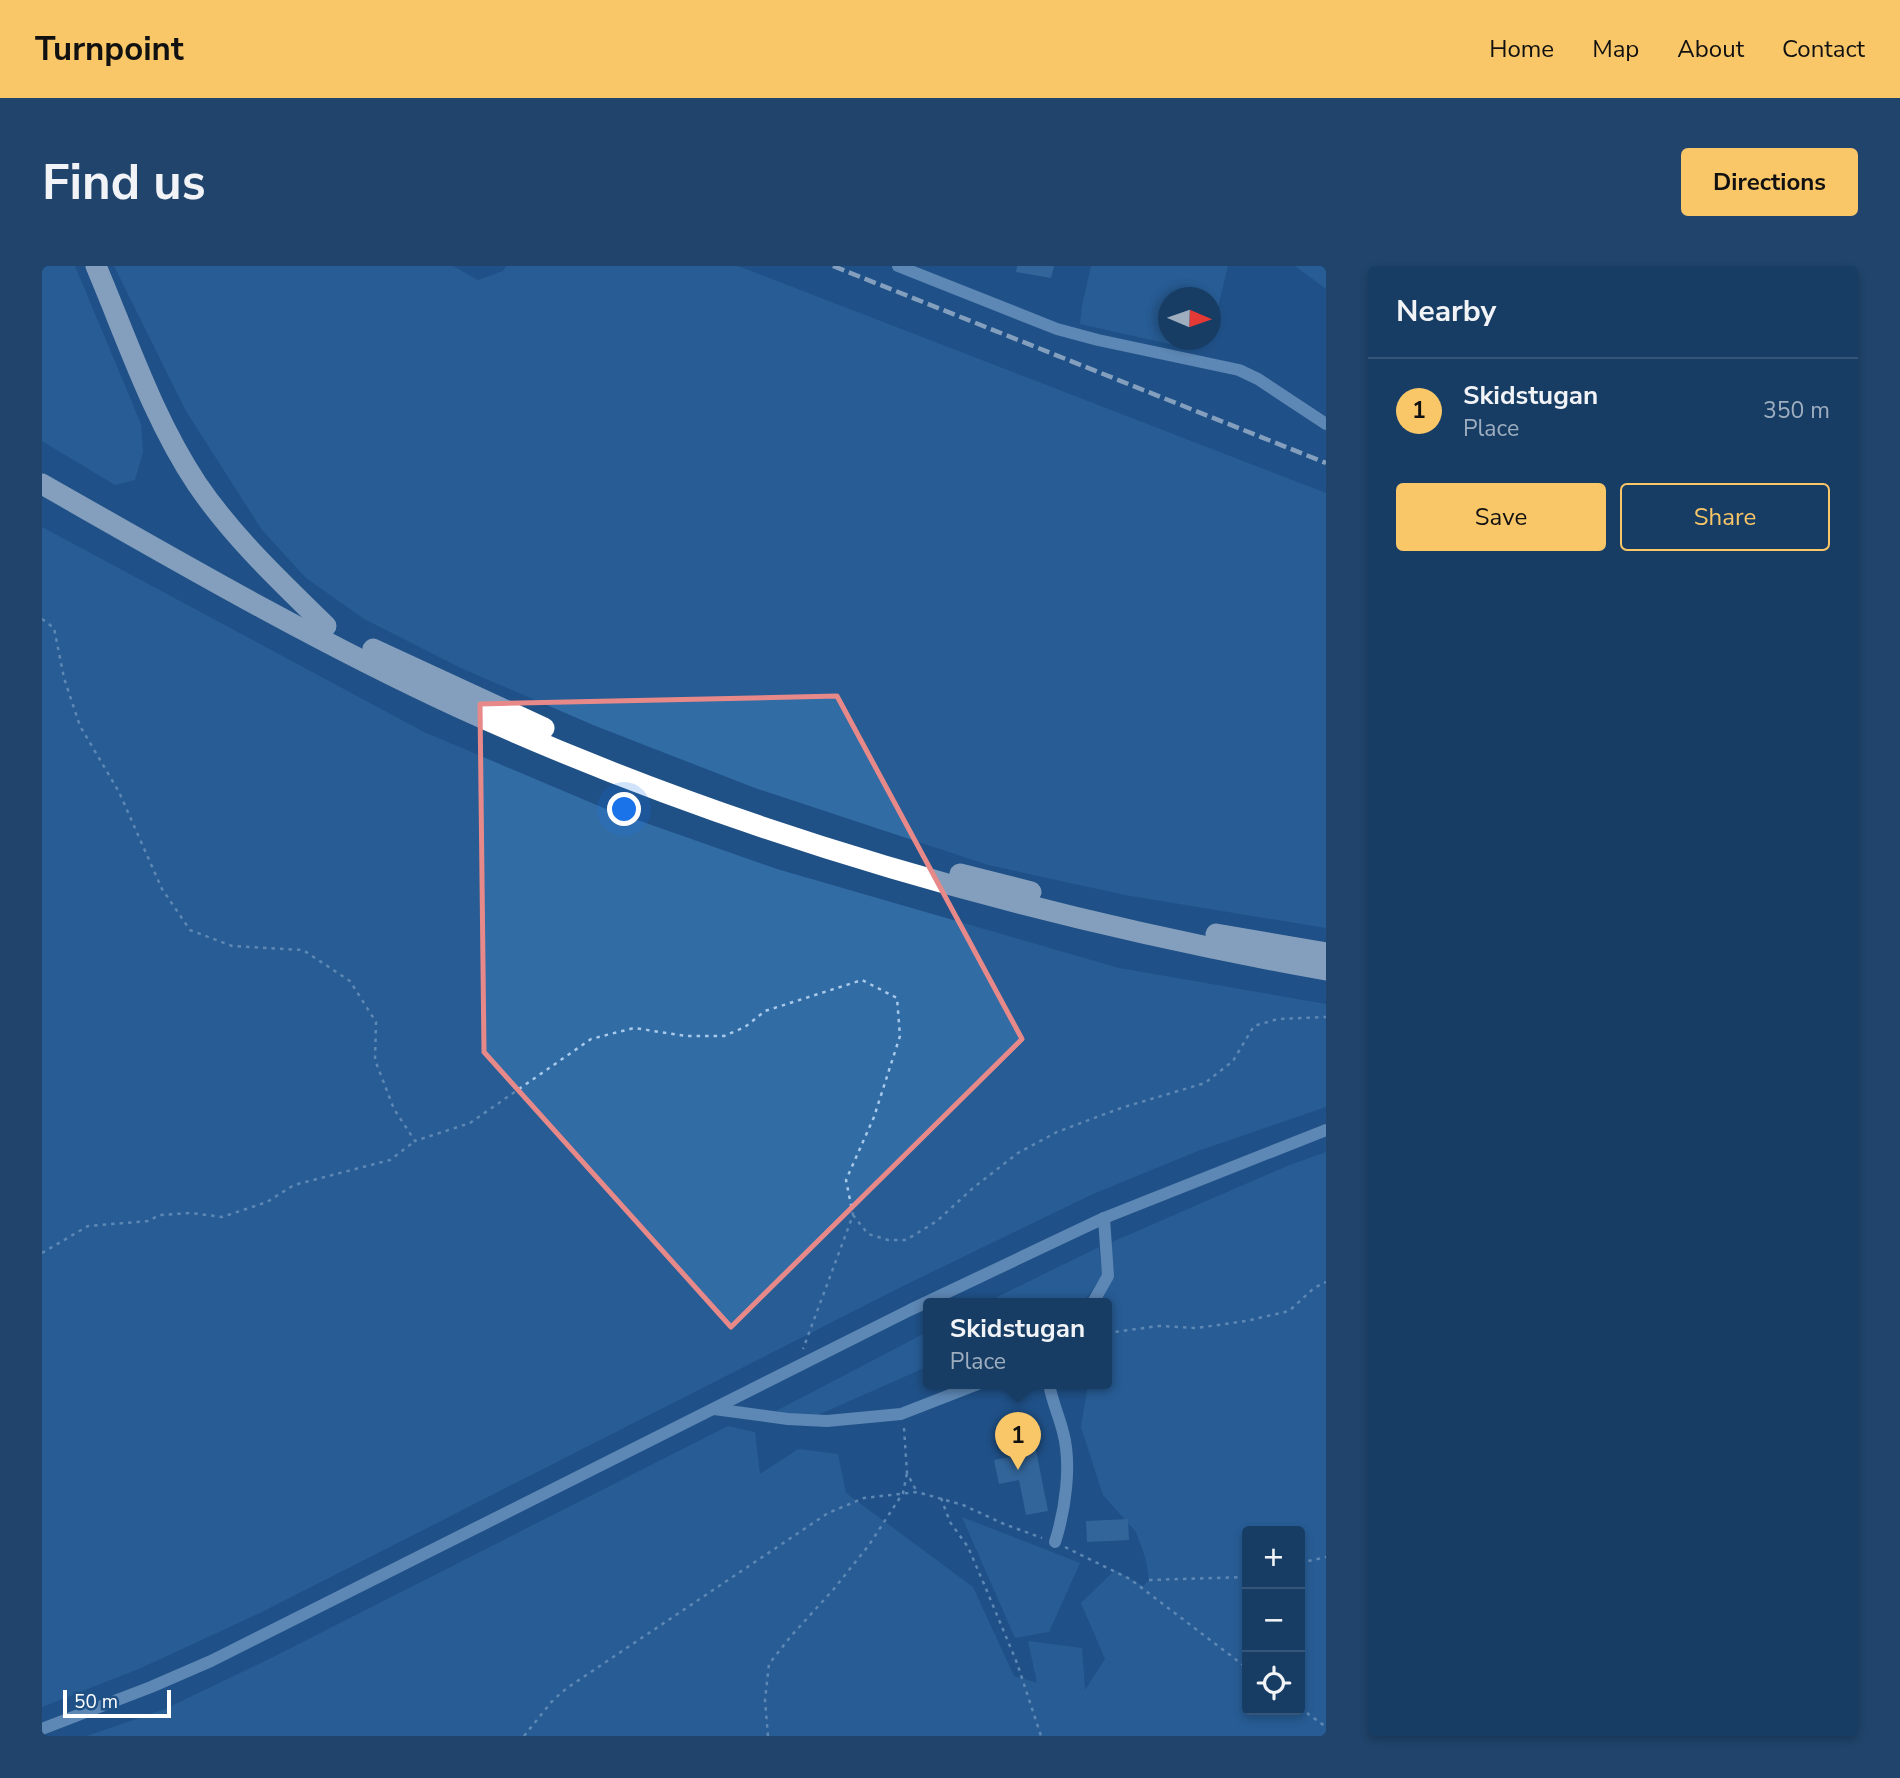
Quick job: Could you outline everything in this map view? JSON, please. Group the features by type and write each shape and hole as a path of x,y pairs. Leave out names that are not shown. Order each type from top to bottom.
{"highway":[{"path":"96,266 154,403 196,483 247,548 326,626"},
{"path":"42,469 208,565 326,626 463,692 599,752 811,830 912,861 1076,904 1183,928 1326,953"},
{"path":"42,484 204,577 379,669 526,736 716,812 809,844 993,898 1180,941 1326,970"}],"street":[{"path":"898,266 1057,329 1239,370 1258,379 1326,424"},
{"path":"935,1298 1104,1218 1326,1130"},
{"path":"1095,1298 1108,1276 1104,1218"},
{"path":"42,1730 222,1656 923,1304"},
{"path":"714,1409 827,1422 901,1414 965,1389"},
{"path":"1050,1389 1064,1433 1066,1471 1064,1511 1055,1542"}],"path":[{"path":"42,619 54,628 64,678 79,726 119,792 162,889 190,930 232,946 303,950 350,981 376,1022 375,1060 394,1109 415,1141"},
{"path":"42,1253 89,1226 149,1221 159,1215 191,1213 222,1217 267,1202 294,1185 390,1160 415,1141 470,1123 591,1038 634,1028 686,1036 724,1036 745,1027 765,1011 862,980 897,998 900,1036 874,1117 846,1180 853,1215 869,1234 888,1240 906,1240 937,1221 972,1188 1018,1153 1057,1132 1121,1108 1205,1083 1233,1060 1254,1026 1279,1019 1326,1017"},
{"path":"806,1363 803,1349 853,1215"},
{"path":"1112,1332 1158,1326 1197,1328 1289,1311 1314,1288 1326,1282"},
{"path":"768,1736 765,1700 769,1664 869,1545 902,1493 907,1473 905,1432 901,1414"},
{"path":"907,1473 917,1492"},
{"path":"524,1736 553,1700 567,1688 828,1513 864,1498 902,1493 917,1492 963,1505 1004,1524 1055,1542 1130,1578 1242,1664"},
{"path":"941,1498 950,1522 968,1547 984,1584 1017,1663 1041,1736"},
{"path":"1305,1562 1326,1557"},
{"path":"1149,1580 1242,1577"},
{"path":"1305,1711 1326,1727"}],"highlighted area":[{"path":"837,696 1022,1039 731,1327 484,1052 480,704"}],"shaded area":[{"path":"42,266 75,266 141,424 143,452 135,480 115,485 42,441"},
{"path":"114,266 453,266 478,280 503,271 506,266 738,266 1326,493 1326,928 1125,895 988,865 755,788 593,725 461,668 364,619 306,578 262,530 186,411"},
{"path":"1091,266 1228,266 1221,295 1221,287 1158,287 1158,341 1080,324"},
{"path":"1295,266 1326,266 1326,289"},
{"path":"42,527 424,732 606,809 777,869 1119,968 1326,1004 1326,1107 1198,1151 1093,1194 899,1288 260,1613 141,1668 42,1707"},
{"path":"1326,1152 1326,1736 87,1736 165,1709 273,1657 728,1426 755,1432 760,1474 798,1449 838,1454 846,1493 973,1587 1014,1676 1037,1683 1028,1641 1082,1648 1085,1690 1105,1659 1081,1603 1115,1570 1143,1586 1149,1580 1146,1560 1136,1532 1103,1495 1081,1427 1087,1389 1112,1389 1112,1298 1102,1298 1112,1242 1287,1166"},
{"path":"1099,1247 1102,1276 1086,1298 995,1298"},
{"path":"923,1334 923,1369 811,1418 776,1411"},
{"path":"962,1517 1080,1563 1049,1632 1015,1638"}],"building":[{"path":"1017,266 1054,266 1051,278 1016,272"},
{"path":"1031,1425 1048,1511 1026,1515 1019,1480 999,1484 994,1460 1015,1456 1010,1429"},
{"path":"1128,1519 1129,1540 1087,1542 1086,1521"}],"railway":[{"path":"833,266 1326,463"}],"place":[{"name":"Skidstugan","path":"1018,1470"}]}
